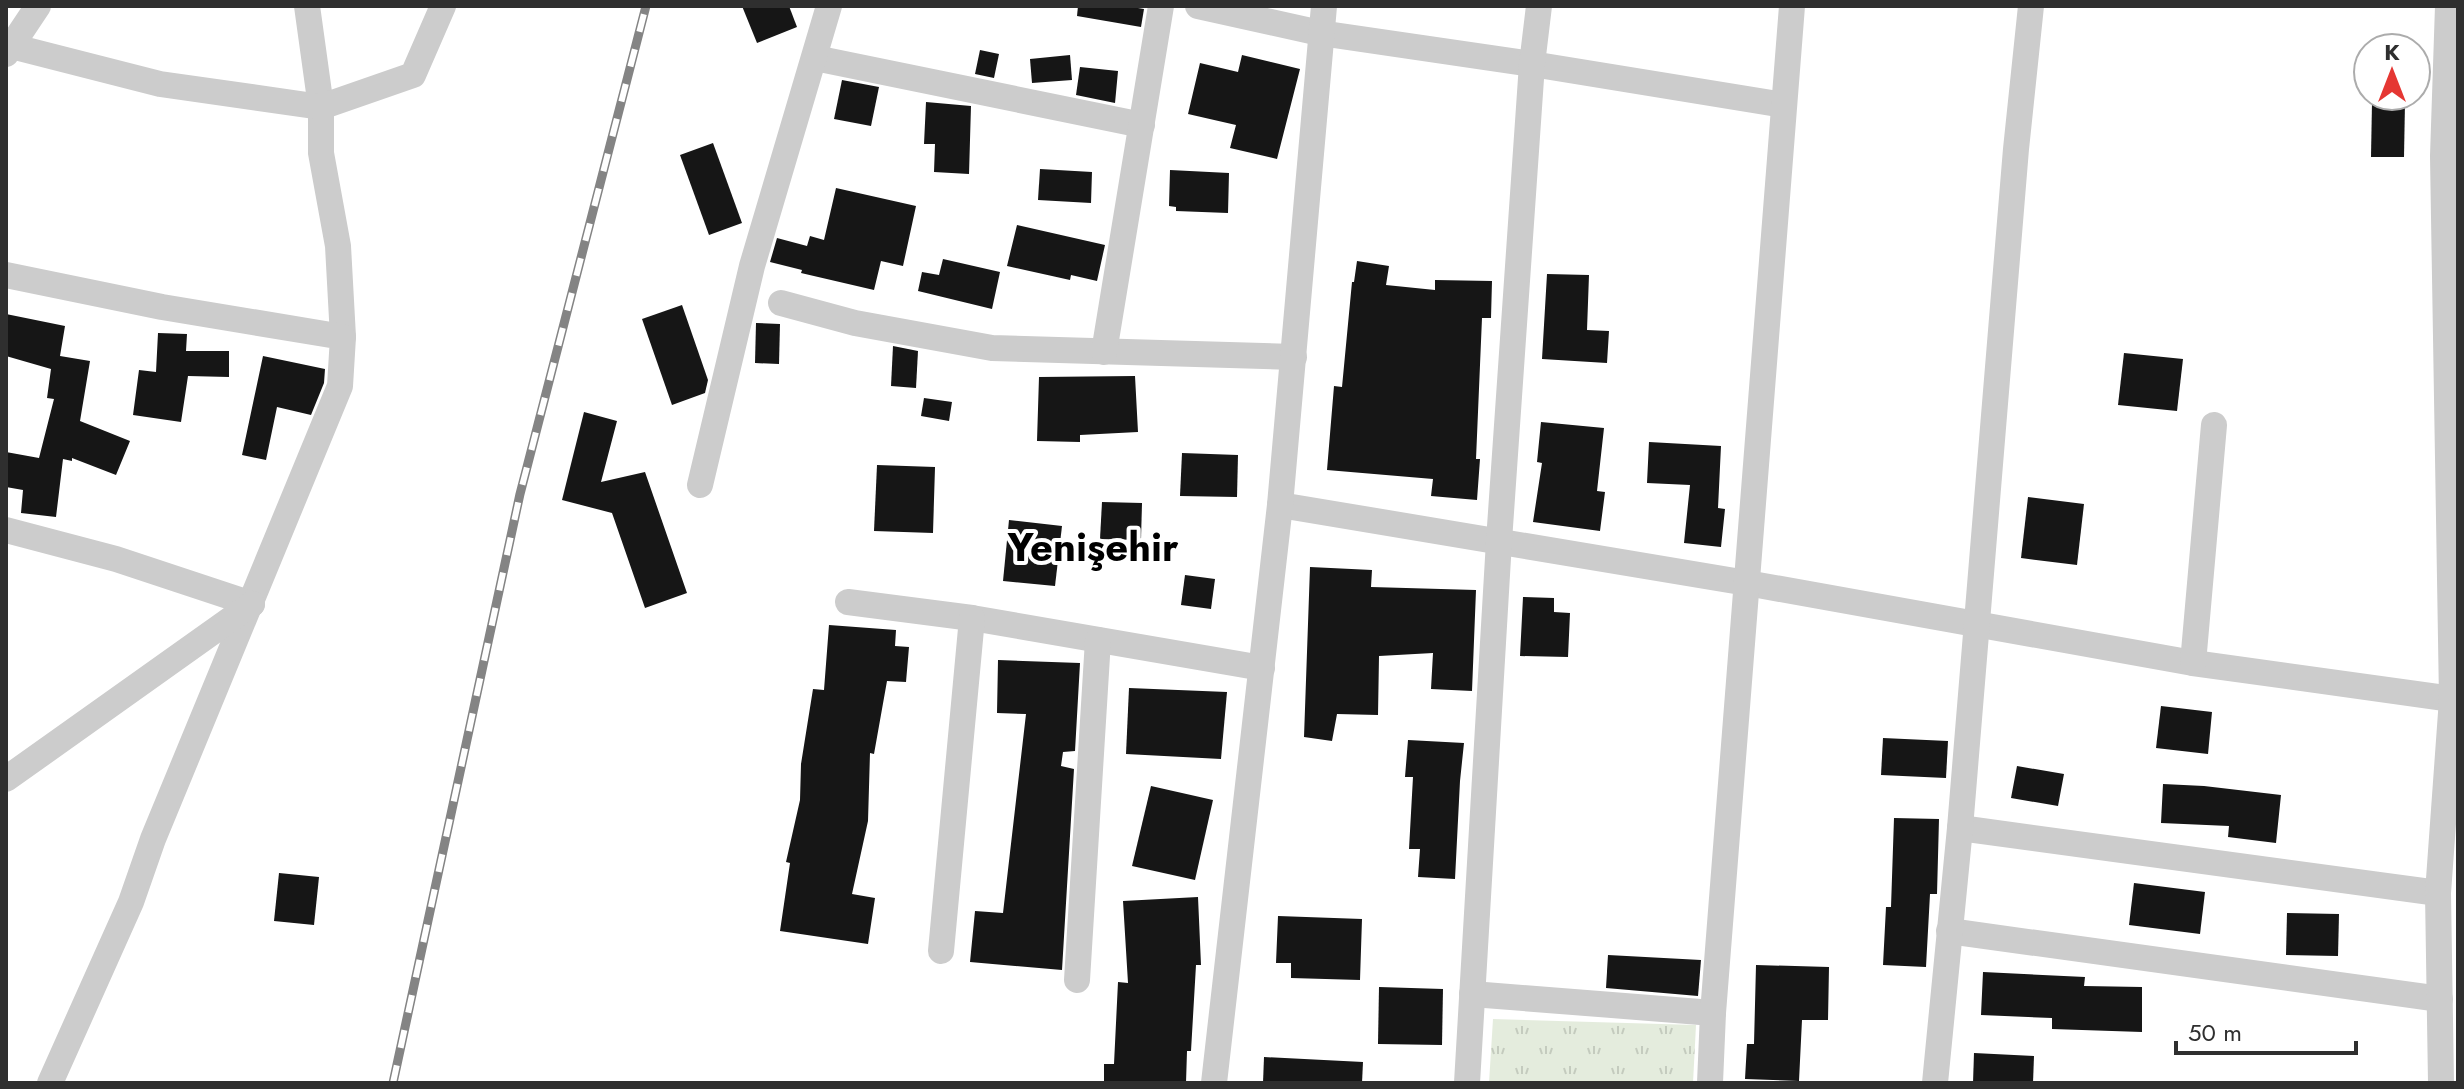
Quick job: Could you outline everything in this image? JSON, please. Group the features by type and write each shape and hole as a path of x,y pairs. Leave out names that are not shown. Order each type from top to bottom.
{"street":[{"path":"38,6 8,50 160,84 321,107 413,75 443,6"},
{"path":"50,1083 131,902 153,839 340,386 343,337 338,246 321,153 321,107 307,6"},
{"path":"700,485 752,266 829,6"},
{"path":"1104,352 1161,6"},
{"path":"1198,6 1320,33 1784,105"},
{"path":"1214,1083 1280,505 1324,6"},
{"path":"1467,1083 1499,541 1532,64 1539,6"},
{"path":"1710,1083 1792,6"},
{"path":"1935,1083 2031,6"},
{"path":"2441,1083 2438,893 2450,837 2452,699 2443,156 2448,6"},
{"path":"815,58 1142,125"},
{"path":"6,275 162,307 343,337"},
{"path":"781,303 855,323 992,348 1294,357"},
{"path":"2193,663 2214,425"},
{"path":"1280,505 1747,583 2193,663 2452,699"},
{"path":"6,530 116,559 252,604"},
{"path":"848,602 972,618 1262,668"},
{"path":"6,779 252,604"},
{"path":"941,951 972,618"},
{"path":"1077,980 1098,640"},
{"path":"1960,828 2438,893"},
{"path":"1949,931 2440,999"},
{"path":"1472,994 1713,1013"}],"green space":[{"path":"1493,1019 1696,1025 1693,1083 1489,1083"}],"building":[{"path":"742,6 789,6 797,27 757,43"},
{"path":"1078,6 1144,9 1141,27 1077,16"},
{"path":"980,50 999,54 994,78 975,74"},
{"path":"1070,55 1072,80 1032,83 1030,59"},
{"path":"1242,55 1300,69 1277,159 1230,148 1236,125 1188,114 1200,63 1238,72"},
{"path":"1080,67 1118,71 1115,103 1076,95"},
{"path":"842,80 879,87 871,126 834,119"},
{"path":"926,102 971,106 969,174 934,172 935,144 924,144"},
{"path":"2372,112 2405,112 2404,157 2371,157"},
{"path":"713,143 742,223 709,235 680,155"},
{"path":"1040,169 1092,172 1091,203 1038,200"},
{"path":"1170,170 1229,173 1228,213 1176,211 1176,207 1169,206"},
{"path":"836,188 916,206 903,266 881,261 874,290 801,273 802,270 770,262 777,238 807,246 810,236 824,240"},
{"path":"1017,225 1105,245 1097,281 1071,275 1070,280 1007,266"},
{"path":"943,259 1000,272 992,309 918,291 922,272 939,275"},
{"path":"1357,261 1389,266 1386,285 1435,290 1435,280 1492,281 1491,318 1482,318 1477,500 1431,496 1433,479 1327,470 1334,386 1342,387 1352,282"},
{"path":"1547,274 1589,275 1587,330 1609,331 1607,363 1542,359"},
{"path":"682,305 708,380 705,393 672,405 642,319"},
{"path":"6,314 65,326 60,356 90,361 80,421 130,441 116,475 72,458 72,461 63,459 56,517 21,513 23,490 6,487 6,452 39,458 54,399 47,398 51,369 6,356"},
{"path":"756,323 780,324 779,364 755,363"},
{"path":"158,333 187,334 186,351 229,351 229,377 188,376 181,422 133,415 139,370 156,372"},
{"path":"893,346 918,351 916,388 891,386"},
{"path":"2124,353 2183,359 2177,411 2118,405"},
{"path":"263,356 325,369 324,383 311,415 277,407 266,460 242,455"},
{"path":"1135,376 1138,432 1080,435 1080,442 1037,441 1039,377"},
{"path":"924,398 952,402 949,421 921,416"},
{"path":"584,412 617,421 601,482 645,472 687,593 645,608 612,513 562,500"},
{"path":"1541,422 1604,428 1597,491 1605,492 1600,531 1533,522 1542,463 1537,462"},
{"path":"1649,442 1721,446 1718,508 1725,509 1721,547 1684,543 1690,485 1647,483"},
{"path":"1182,453 1238,455 1237,497 1180,496"},
{"path":"877,465 935,467 933,533 874,531"},
{"path":"2028,497 2084,504 2077,565 2021,558"},
{"path":"1102,502 1142,503 1141,540 1100,539"},
{"path":"1009,520 1062,526 1055,586 1003,581"},
{"path":"1310,567 1372,570 1371,587 1476,590 1472,691 1431,689 1433,653 1379,656 1378,715 1337,714 1332,741 1304,737"},
{"path":"1185,575 1215,579 1211,609 1181,605"},
{"path":"1523,597 1554,598 1554,612 1570,613 1568,657 1520,656"},
{"path":"829,625 896,630 895,646 909,647 906,682 887,681 874,754 870,753 868,821 852,894 875,898 868,944 780,931 790,863 786,862 800,800 801,764 813,689 824,690"},
{"path":"998,660 1080,663 1075,751 1063,752 1061,766 1074,769 1062,970 970,962 975,911 1003,913 1026,714 997,713"},
{"path":"1129,688 1227,692 1221,759 1126,754"},
{"path":"2161,706 2212,712 2208,754 2156,748"},
{"path":"1883,738 1948,741 1946,778 1881,775"},
{"path":"1408,740 1464,743 1455,879 1418,877 1420,849 1409,849 1413,777 1405,777"},
{"path":"2017,766 2064,774 2058,806 2011,798"},
{"path":"2163,784 2281,795 2276,843 2228,837 2229,826 2161,823"},
{"path":"1151,786 1213,800 1195,880 1132,866"},
{"path":"1894,818 1939,819 1937,894 1930,894 1926,967 1883,965 1886,907 1891,907"},
{"path":"279,873 319,877 314,925 274,921"},
{"path":"2134,883 2205,892 2200,934 2129,925"},
{"path":"1198,897 1201,965 1196,965 1186,1083 1104,1083 1104,1064 1114,1064 1118,982 1128,983 1123,901"},
{"path":"2287,913 2339,914 2338,956 2286,955"},
{"path":"1278,916 1362,919 1360,980 1291,978 1291,963 1276,963"},
{"path":"1608,955 1701,960 1698,996 1606,988"},
{"path":"1756,965 1829,967 1828,1020 1802,1020 1799,1081 1745,1079 1747,1044 1754,1044"},
{"path":"1983,972 2085,977 2084,986 2142,987 2142,1032 2052,1029 2052,1018 1981,1015"},
{"path":"1379,987 1443,989 1442,1045 1378,1044"},
{"path":"1974,1053 2034,1056 2033,1083 1973,1083"},
{"path":"1264,1057 1363,1062 1362,1083 1263,1083"}],"railway":[{"path":"393,1083 520,494 646,6"}],"district":[{"name":"Yenişehir","path":"1093,547"}]}
